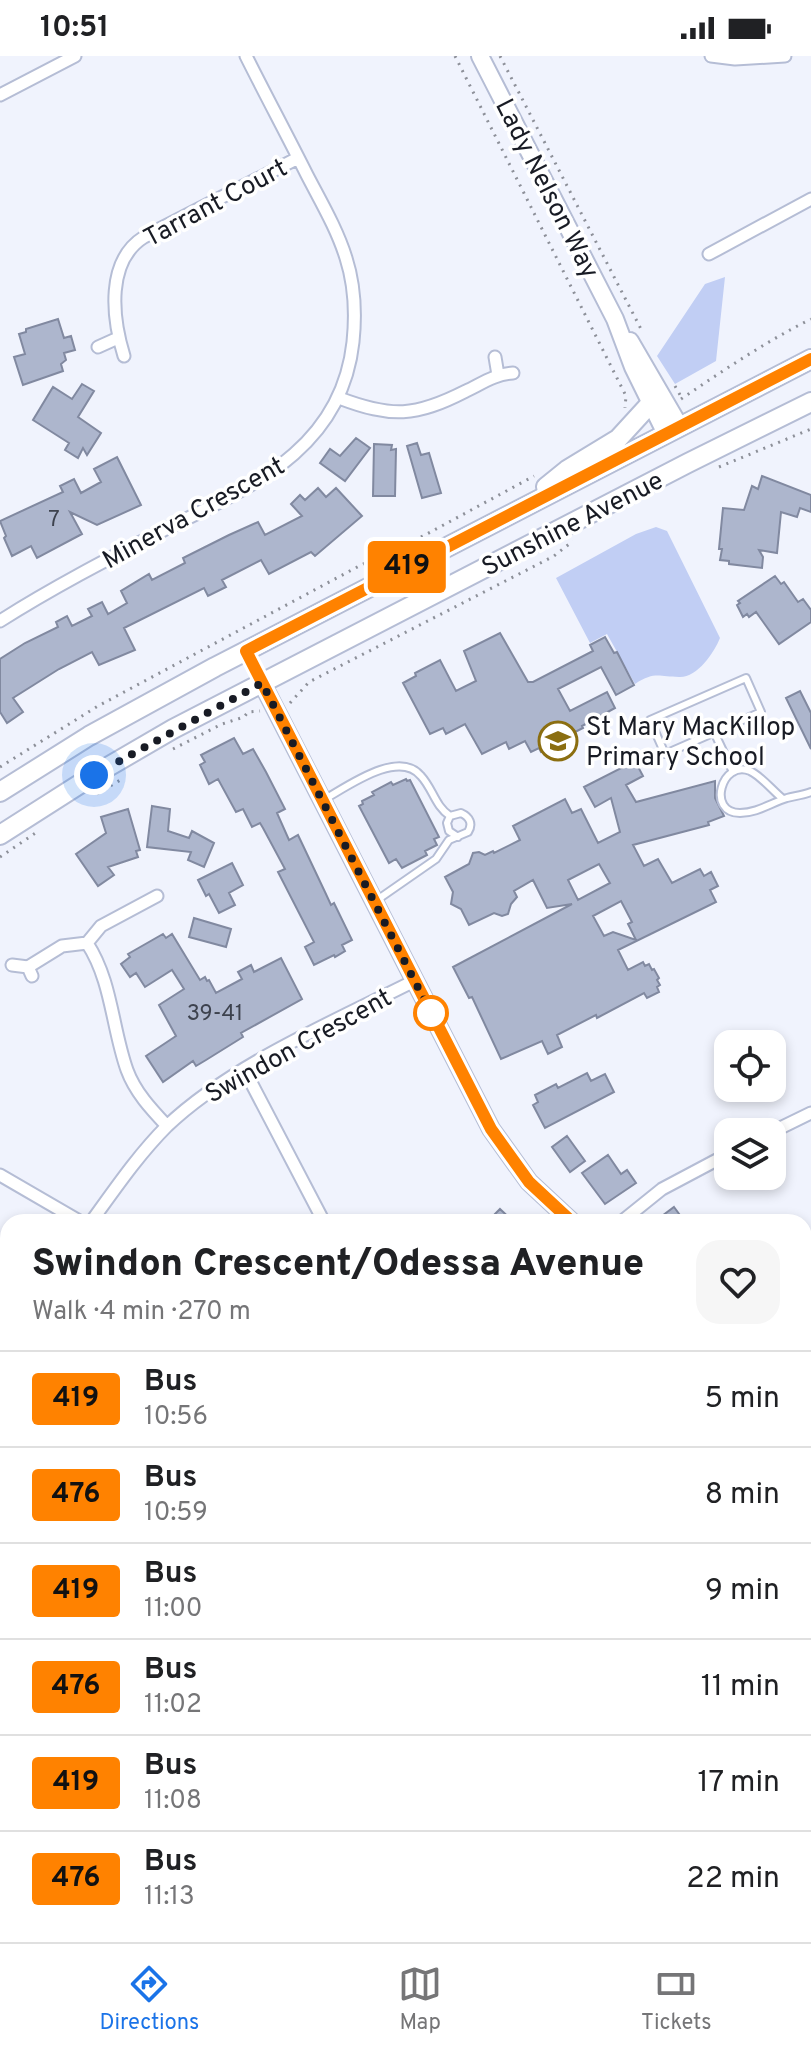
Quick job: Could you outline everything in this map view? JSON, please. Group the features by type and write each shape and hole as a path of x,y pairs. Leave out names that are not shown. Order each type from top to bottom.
{"main road":[{"name":"Sunshine Avenue","path":"0,792 89,736 246,651 811,359"},
{"name":"Sunshine Avenue","path":"0,835 95,784 262,683 811,402"},
{"path":"513,513 567,470 609,446 631,415 650,404"},
{"path":"673,431 690,462"},
{"path":"246,651 262,683"},
{"path":"0,823 37,800 95,784"}],"street":[{"path":"0,95 75,56"},
{"name":"Minerva Crescent","path":"0,621 57,587 276,470 316,432 339,398 352,356 353,285 338,237 246,56"},
{"name":"Lady Nelson Way","path":"480,56 615,319 650,404 673,431"},
{"path":"711,56 735,59 785,56"},
{"name":"Tarrant Court","path":"124,356 115,316 118,273 130,247 298,158"},
{"path":"709,254 811,199"},
{"name":"Lady Nelson Way","path":"615,319 677,403 673,431"},
{"path":"98,347 118,338"},
{"path":"495,357 498,375"},
{"path":"339,398 388,413 416,411 454,397 498,375 513,373"},
{"path":"262,683 477,1102 504,1149 529,1182 563,1214"},
{"path":"12,965 30,971 62,946 87,943 101,926 157,896"},
{"path":"87,943 105,981 127,1069 140,1095 167,1126"},
{"name":"Swindon Crescent","path":"97,1214 131,1167 167,1126 209,1092 244,1069 414,981"},
{"path":"244,1069 320,1214"},
{"path":"786,1125 811,1113"},
{"path":"631,1214 662,1189 714,1161"},
{"path":"0,1175 67,1214"}],"lane":[{"path":"746,678 761,712 714,732 665,754 650,720 746,678"},
{"path":"714,732 733,772"},
{"path":"322,800 385,768 407,766 420,774 438,804 450,816"},
{"path":"783,799 753,772 741,769 733,772 724,782 720,793 726,809 740,814 774,806 783,799 811,792"},
{"path":"373,902 430,864 449,840 468,832 470,821 461,813 450,816"},
{"path":"450,816 447,827 458,837"}],"path":[{"path":"455,56 626,396 631,415"},
{"path":"500,56 648,342"},
{"path":"669,377 677,403 739,358 811,319"},
{"path":"713,469 811,429"},
{"path":"0,767 98,706 543,471"},
{"path":"293,702 309,682 554,556 582,535"},
{"path":"164,754 207,731 244,717 248,712 259,711"},
{"path":"95,784 131,773"},
{"path":"0,857 40,830"}],"shaded area":[{"path":"725,277 716,361 675,384 657,356 705,284"},
{"path":"656,527 667,531 720,638 714,651 692,673 679,677 652,676 635,684 607,634 590,643 556,578 636,534"}],"building":[{"path":"58,319 64,338 71,336 75,350 64,353 63,371 23,385 14,357 25,354 19,334"},
{"path":"82,384 94,391 78,417 101,433 87,455 83,448 78,458 65,450 69,443 33,420 53,387 72,399"},
{"path":"356,438 370,448 345,481 320,463 330,449 340,456"},
{"path":"417,443 421,455 429,453 441,493 422,498 407,446"},
{"path":"374,444 392,445 391,450 396,449 395,496 373,496"},
{"path":"117,457 141,505 97,525 70,512 82,534 37,558 31,546 12,556 0,521 63,492 60,486 74,479 81,493 101,482 94,469"},
{"path":"762,476 811,495 811,512 800,508 797,517 781,512 777,553 759,550 763,557 762,568 729,564 729,561 720,560 723,508 744,510 752,486 758,489"},
{"path":"318,488 326,497 336,488 362,516 315,556 311,552 269,574 261,560 222,580 226,587 208,596 204,588 124,628 135,650 99,665 92,652 59,669 13,698 23,712 7,723 0,712 0,659 58,627 56,622 67,616 72,626 92,616 88,609 102,602 108,614 127,603 121,591 149,574 152,580 185,563 183,558 229,535 258,522 265,535 302,516 291,504 300,495 305,500"},
{"path":"775,576 781,584 784,582 798,602 803,599 811,610 811,622 779,644 756,612 743,617 737,605 740,603 738,601"},
{"path":"500,633 528,682 593,651 590,645 605,637 614,653 617,652 634,685 616,695 601,667 558,689 570,711 607,692 615,708 541,752 539,748 531,752 525,741 509,749 506,742 482,754 465,724 446,734 443,728 430,734 403,683 440,660 456,691 476,681 464,651"},
{"path":"800,691 811,713 811,749 786,698"},
{"path":"234,738 243,754 253,749 285,809 277,813 289,840 298,835 331,905 334,903 352,940 342,945 345,951 335,957 314,965 305,947 314,942 278,872 285,869 263,828 260,823 252,827 243,809 236,812 218,779 209,784 200,765 205,762 201,755"},
{"path":"635,761 643,776 626,785 636,802 715,781 715,798 724,816 708,822 709,825 633,845 644,866 658,859 672,883 700,869 704,876 711,872 718,886 710,890 716,902 618,950 628,970 643,962 654,969 659,978 659,992 647,998 644,993 557,1035 562,1047 548,1054 542,1041 501,1059 472,997 469,998 453,967 572,904 547,908 533,880 514,891 517,897 508,914 502,916 494,913 469,925 461,909 451,904 453,892 445,877 469,864 473,853 494,853 520,840 513,826 565,799 572,813 581,809 598,843 620,832 611,798 595,807 584,787","holes":["599,864 610,883 578,900 568,880","621,901 632,922 628,924 636,940 613,932 604,936 593,916"]},
{"path":"410,780 439,837 434,839 437,845 425,851 427,855 402,868 396,859 389,863 359,806 374,795 372,792 391,782 393,785"},
{"path":"152,806 170,809 168,831 189,838 192,831 214,843 204,867 188,860 191,852 147,847"},
{"path":"128,809 140,850 136,851 138,857 108,867 114,875 98,886 76,854 106,833 101,817"},
{"path":"232,863 243,885 229,893 235,905 219,913 198,880"},
{"path":"194,918 231,929 226,947 189,937"},
{"path":"163,934 166,938 172,934 200,980 205,977 209,980 216,993 242,979 238,972 251,965 254,972 281,958 302,999 241,1033 243,1037 196,1066 193,1061 163,1082 146,1056 176,1036 159,1005 184,989 172,970 145,987 136,973 130,977 121,964 130,957 128,954"},
{"path":"587,1073 591,1081 605,1074 614,1092 545,1128 533,1105 538,1102 535,1095 556,1084 558,1088"},
{"path":"567,1136 585,1161 570,1172 552,1147"},
{"path":"608,1155 621,1174 627,1170 636,1183 605,1204 582,1173"},
{"path":"674,1207 679,1214 665,1214"}],"bus line":[{"name":"419","path":"563,1214 529,1182 491,1129 246,651 811,359"}],"place":[{"name":"St Mary MacKillop Primary School","path":"558,741"}],"route":[{"path":"94,775 173,729 262,683 431,1013"}]}
